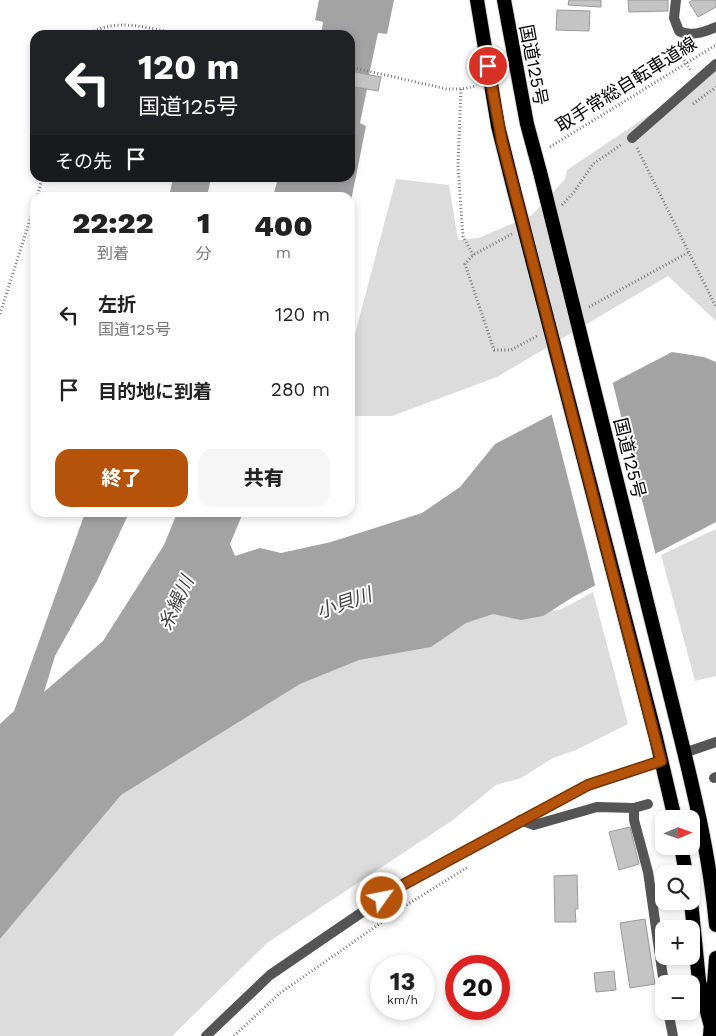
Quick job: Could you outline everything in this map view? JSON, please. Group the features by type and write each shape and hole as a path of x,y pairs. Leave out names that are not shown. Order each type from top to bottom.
{"highway":[{"path":"477,0 498,126 656,738 673,810"},
{"name":"国道125号","path":"504,0 527,124 703,831 712,884 716,925"},
{"path":"691,910 699,981 710,1029"},
{"path":"710,1029 716,958"}],"lane":[{"path":"676,0 674,18 679,30 689,34 705,32 716,27"},
{"path":"632,138 716,64"},
{"path":"684,754 716,742"},
{"path":"206,1036 270,975 399,887 588,785 661,761"},
{"path":"520,820 534,825 597,807 634,808 648,804"},
{"path":"634,808 634,820 648,872 663,975"},
{"path":"670,1020 673,1036"}],"path":[{"path":"95,30 110,24 150,30"},
{"name":"取手常総自転車道線","path":"550,147 716,44"},
{"path":"677,48 688,68"},
{"path":"355,68 448,89 469,88"},
{"path":"461,89 458,165 460,209 463,236 473,255"},
{"path":"632,138 716,307"},
{"path":"0,314 30,220"},
{"path":"234,1036 280,993 408,904 473,864"}],"shaded area":[{"path":"716,70 716,321 668,276 497,377 392,416 355,416 355,334 396,179 449,185 458,240 479,238 532,215 565,179 567,170"},
{"path":"716,529 716,676 695,681 661,555"},
{"path":"593,592 628,724 576,750 553,758 521,778 496,785 453,820 267,943 172,1036 0,1036 0,919 86,815 246,689 482,610 560,610"}],"water":[{"path":"319,0 394,0 387,34 378,33 369,75 355,72 355,30 322,30 323,22 315,20"},
{"path":"355,87 367,89 360,123 366,126 355,181"},
{"path":"172,182 210,182 208,192 170,192"},
{"path":"277,182 355,182 353,192 274,192"},
{"path":"672,352 704,357 716,362 716,522 573,597 543,616 521,620 493,614 466,623 431,647 359,660 300,684 121,795 0,939 0,724 14,711 84,517 127,517 97,581 55,656 44,692 103,641 164,545 175,517 241,517 230,544 235,556 260,548 281,553 331,542 422,513 460,487 495,444"}],"pier":[{"path":"612,380 656,556 596,588 551,412"}],"building":[{"path":"569,0 601,0 601,7 568,5"},
{"path":"628,0 668,0 668,11 629,12"},
{"path":"693,0 716,0 716,7 698,17 689,2"},
{"path":"557,10 590,11 589,31 556,30"},
{"path":"355,72 381,77 378,91 355,87"},
{"path":"630,827 639,864 619,870 609,832"},
{"path":"577,875 578,909 575,909 576,922 555,922 554,876"},
{"path":"645,919 655,984 630,988 620,923"},
{"path":"614,971 616,990 596,992 594,973"}],"route":[{"path":"382,898 503,829 588,785 661,761 498,126 488,66"}],"water label":[{"name":"糸繰川","path":"176,603"},
{"name":"小貝川","path":"344,603"}]}
